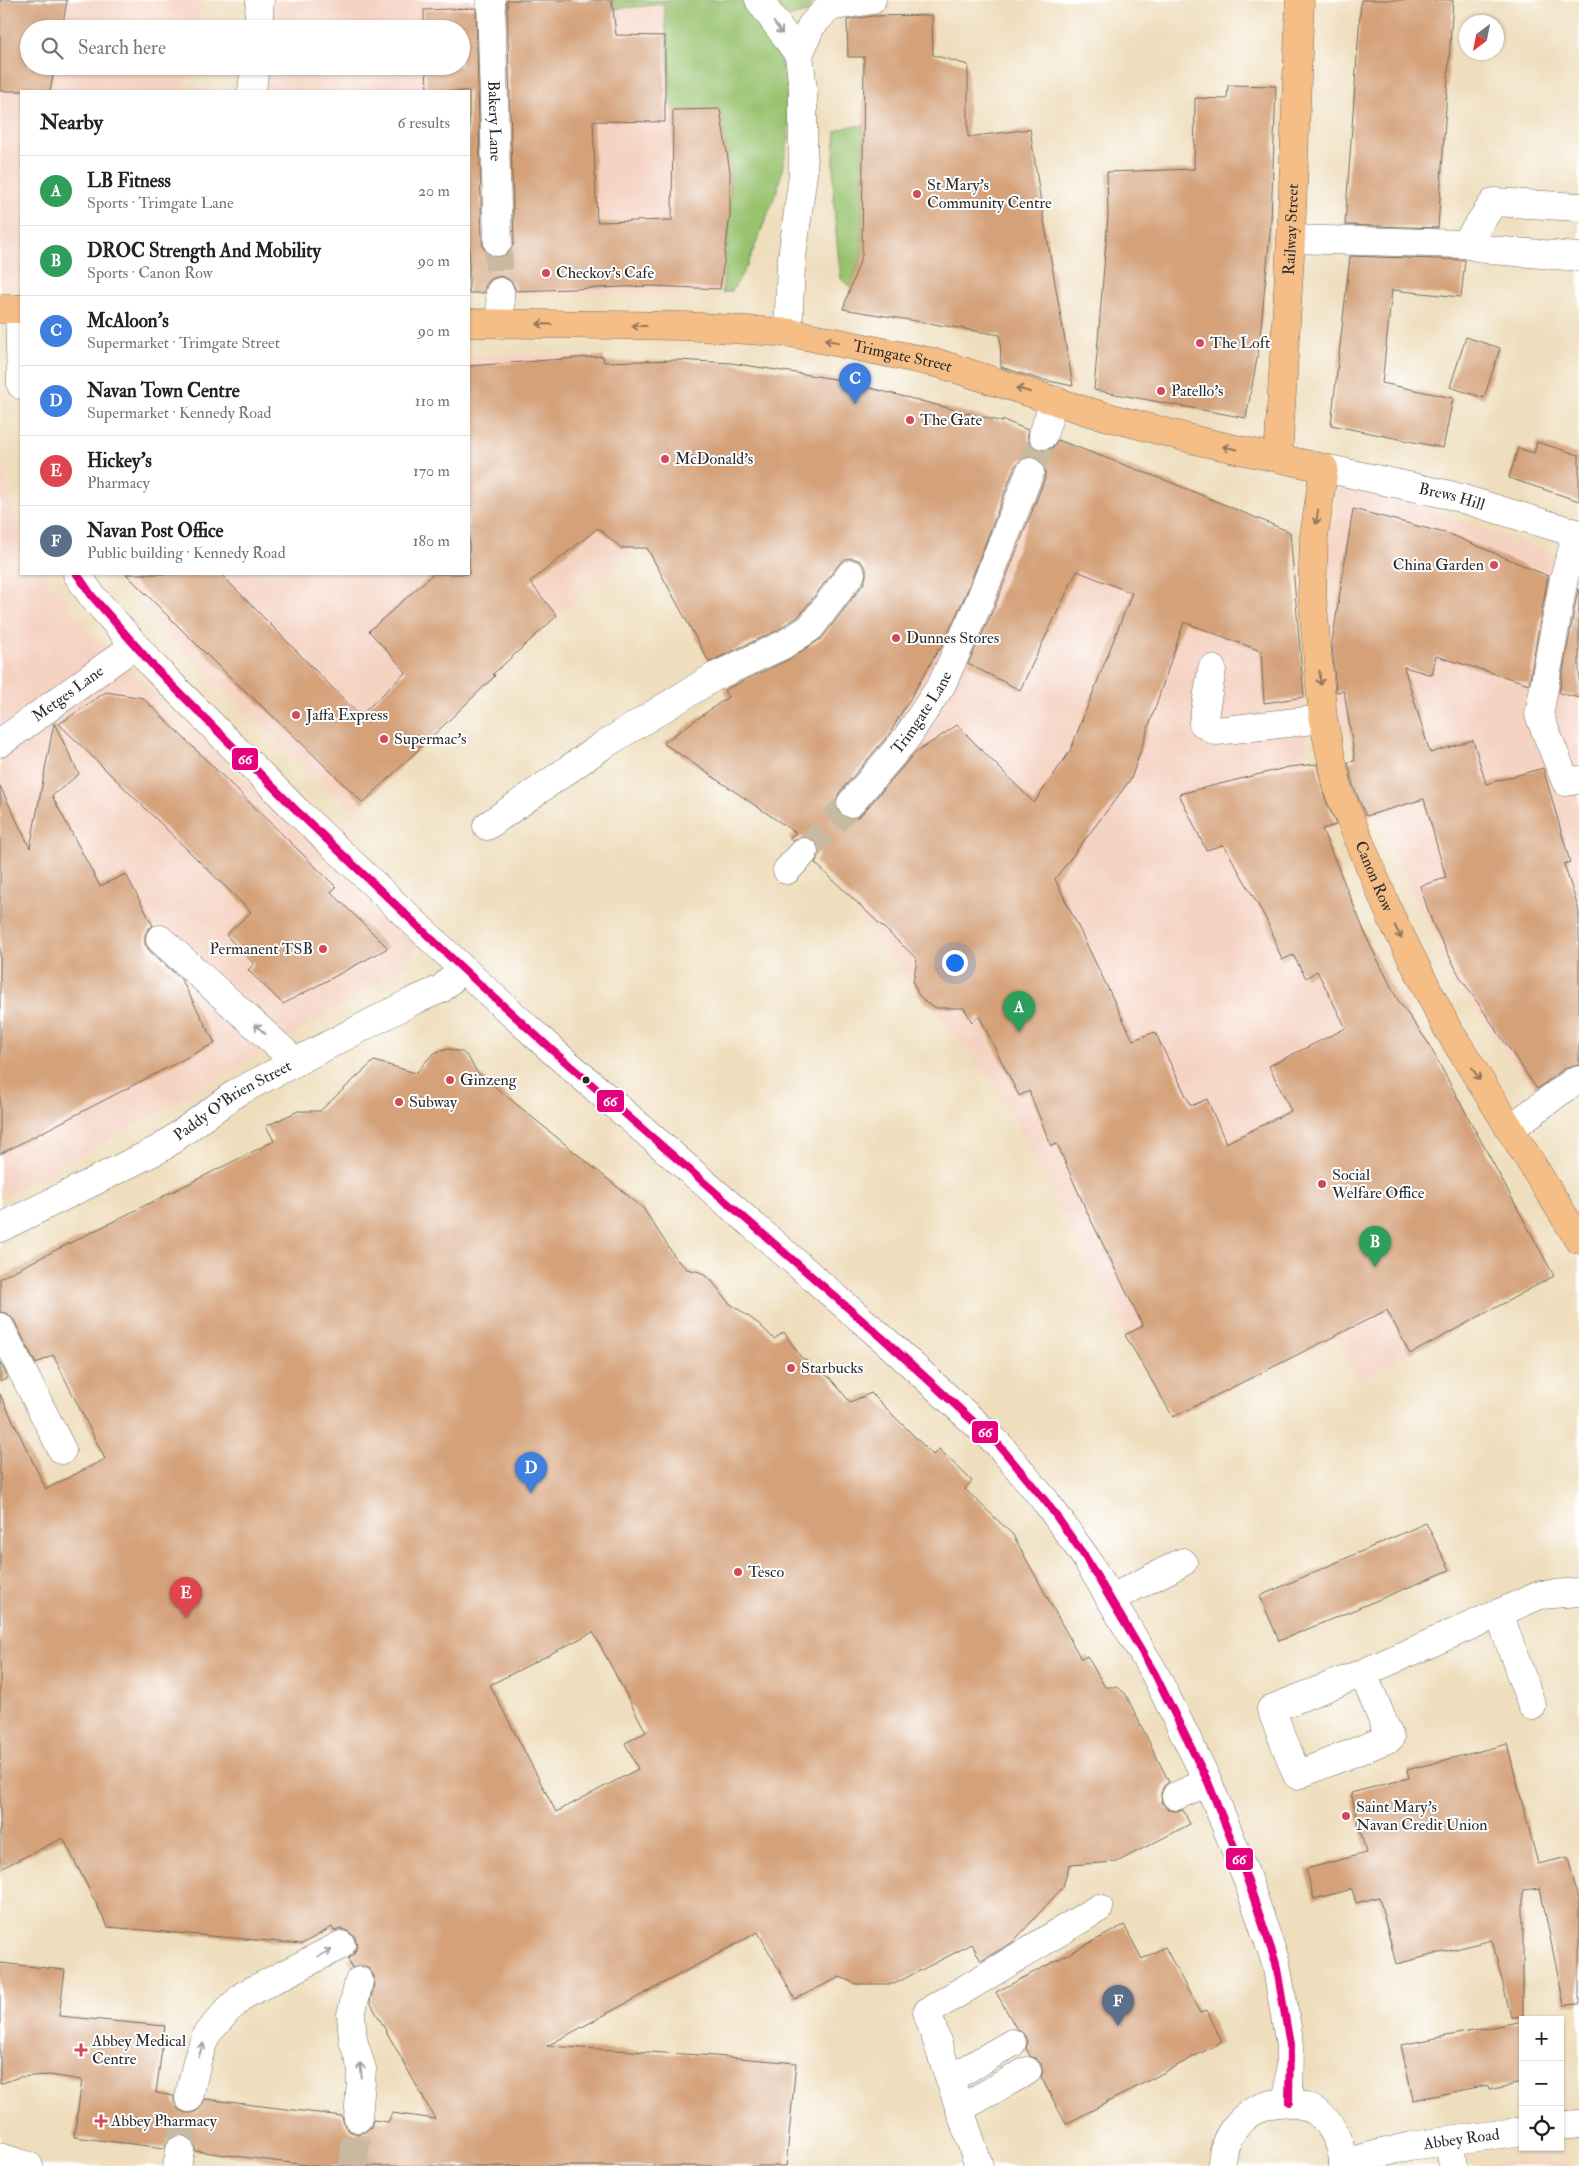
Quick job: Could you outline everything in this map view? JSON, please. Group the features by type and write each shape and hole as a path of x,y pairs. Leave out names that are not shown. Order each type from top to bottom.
{"main road":[{"name":"Railway Street","path":"1278,458 1291,239 1300,0"},
{"name":"Trimgate Street","path":"470,323 685,326 788,333 941,364 1086,411 1203,442 1324,468"},
{"name":"Canon Row","path":"1324,468 1314,537 1312,594 1324,719 1338,790 1391,917 1446,1026 1579,1240"}],"street":[{"path":"259,20 260,0"},
{"name":"Bakery Lane","path":"491,0 498,242"},
{"path":"759,0 798,55 803,89 803,174 791,266 788,333"},
{"path":"798,55 811,26 829,7 872,0"},
{"path":"252,90 253,75"},
{"path":"1465,244 1494,202 1579,207"},
{"path":"1291,239 1465,244 1491,250 1579,257"},
{"path":"500,292 501,324"},
{"path":"13,309 20,376"},
{"path":"1043,435 1054,400"},
{"name":"Brews Hill","path":"1324,468 1450,495 1578,534"},
{"name":"Trimgate Lane","path":"851,803 905,740 942,684 980,600 1030,472"},
{"path":"1578,534 1564,578 1539,715 1566,782 1579,780"},
{"path":"487,826 602,746 706,682 783,645 810,628 851,574"},
{"path":"78,575 92,596 156,669 298,812 463,969 583,1078 887,1342 999,1445 1047,1503 1086,1558 1155,1674 1208,1782 1246,1876 1276,1963 1290,2045 1289,2102"},
{"name":"Metges Lane","path":"0,743 135,646"},
{"path":"1212,669 1203,723 1216,731 1324,719"},
{"path":"160,939 296,1062"},
{"name":"Paddy O'Brien Street","path":"0,1228 161,1148 236,1093 411,1002 441,989 463,969"},
{"path":"1511,1128 1579,1080"},
{"path":"0,1328 62,1450"},
{"path":"1110,1598 1183,1562"},
{"path":"1363,1673 1540,1595 1579,1592"},
{"path":"1499,1613 1532,1706"},
{"path":"1176,1796 1208,1782"},
{"path":"980,2166 927,2012 1099,1908"},
{"path":"189,2098 197,2061 206,2035 228,2010 244,1995 341,1945"},
{"path":"358,1981 351,2015 354,2040 362,2069 358,2118"},
{"path":"950,2079 1012,2043"},
{"path":"961,2108 1028,2071"},
{"path":"1222,2166 1222,2156 1227,2137 1238,2122 1252,2110 1270,2104 1289,2102 1306,2107 1321,2116 1333,2129 1340,2145 1343,2164"},
{"path":"1564,2126 1579,2124"},
{"name":"Abbey Road","path":"1343,2164 1410,2146 1451,2153 1519,2132"},
{"path":"0,2157 29,2166"}],"shaded area":[{"path":"0,0 201,0 198,20 20,20 20,75 187,75 185,85 212,90 20,90 20,286 0,289"},
{"path":"272,0 612,0 613,9 664,4 725,106 734,217 722,293 470,295 470,90 264,90 266,75 470,75 470,20 271,20"},
{"path":"470,355 604,355 652,537 623,558 504,664 495,676 363,803 354,809 285,749 204,673 149,614 117,575 470,575"},
{"path":"0,425 7,488 20,535 20,575 44,575 89,631 409,939 414,946 414,952 408,964 224,1076 0,1199"},
{"path":"1028,429 1175,484 1301,666 1308,765 1330,848 1370,945 1427,1041 1554,1276 1360,1381 1337,1337 1173,1417 1125,1335 1002,1096 793,831 834,772 901,714 964,606"},
{"path":"1339,488 1384,493 1442,512 1579,564 1579,1074 1540,1099 1455,980 1377,815 1338,713 1329,645 1327,602 1328,543"},
{"path":"1540,2156 1573,2166 1488,2166 1503,2162"}],"green space":[{"path":"612,0 745,0 777,45 788,93 789,138 778,188 748,264 732,291 722,293 730,216 730,172 720,110 672,110 664,4 613,9"},
{"path":"773,0 812,0 808,13 787,17"},
{"path":"851,126 863,126 862,255 850,287 841,279 835,224 833,168 836,131"}],"building":[{"path":"0,0 67,0 64,20 20,20 20,75 53,75 50,90 0,91"},
{"path":"507,0 612,0 616,35 665,36 665,122 593,121 597,222 672,220 673,110 720,109 730,172 730,216 720,289 651,286 516,291 513,283 500,276 491,279 486,285 484,293 470,293 470,90 427,90 426,75 470,75 470,20 424,20 424,10 476,8 482,242 484,250 490,255 499,258 506,256 514,242"},
{"path":"1361,0 1453,0 1438,228 1345,225"},
{"name":"St Mary's Community Centre","path":"932,15 933,55 968,65 968,137 1030,129 1073,386 1039,379 1001,367 1000,335 843,309 862,255 864,57 848,57 847,20 872,16"},
{"path":"1228,85 1276,86 1271,222 1259,348 1246,418 1094,390 1108,216 1107,172 1194,169 1195,98 1227,99"},
{"path":"1350,256 1465,260 1461,297 1392,290 1382,383 1453,398 1443,448 1331,425"},
{"path":"1466,337 1500,348 1484,398 1450,387"},
{"path":"603,356 604,362 677,360 731,363 835,379 1003,422 1003,420 1028,430 1028,439 1032,446 1038,450 1047,450 1053,447 1058,440 1170,482 1290,532 1304,697 1264,703 1261,651 1184,622 1131,779 1055,879 1133,1040 1155,1032 1191,1106 1207,1099 1226,1143 1291,1111 1269,1066 1346,1028 1317,971 1306,978 1293,955 1282,960 1266,919 1224,845 1206,850 1179,794 1289,767 1317,764 1324,796 1336,825 1322,829 1370,945 1399,1002 1427,1041 1554,1276 1410,1354 1387,1310 1173,1417 1125,1335 1143,1326 1087,1212 1057,1144 1051,1146 1029,1091 1019,1096 979,1016 972,1022 964,1008 937,1008 926,1003 918,994 913,982 917,959 815,863 819,855 819,847 814,840 800,837 793,841 789,838 796,833 663,743 728,697 724,690 790,659 822,638 864,583 866,568 860,561 852,558 845,559 839,564 799,616 776,631 709,662 647,548 621,548 598,528 530,582 557,616 493,674 495,676 363,803 217,665 127,575 222,575 360,716 406,672 369,631 432,575 470,575 470,366","holes":["1028,457 1036,458 1042,463 1045,470 1045,478 995,606 968,664 1020,690 1077,571 1132,593 1070,751 1034,803 957,725 914,754 862,814 856,818 841,815 836,808 839,793 890,733 940,650 966,594 1015,466 1021,460"]},
{"path":"1537,442 1579,455 1579,501 1509,478 1518,448 1534,453"},
{"path":"1353,509 1452,535 1548,576 1529,684 1436,656 1432,675 1404,667 1430,753 1473,740 1486,784 1543,768 1570,862 1564,864 1579,911 1579,1065 1564,1069 1537,1089 1460,977 1432,922 1420,886 1446,878 1424,799 1366,816 1353,785 1348,762 1355,761 1344,691 1336,692 1332,643"},
{"path":"1579,589 1579,698 1559,693"},
{"path":"106,692 143,698 336,887 331,892 388,948 283,1004 248,970 254,964 226,935 251,912 59,724"},
{"path":"54,723 79,774 52,796 100,886 126,874 153,926 148,929 145,935 145,944 150,951 181,979 215,1043 0,1154 0,786 30,848"},
{"path":"449,1049 462,1052 468,1057 477,1072 643,1208 677,1260 687,1269 700,1272 712,1281 728,1302 759,1324 774,1339 784,1332 800,1356 830,1378 850,1402 871,1393 933,1455 939,1449 972,1481 965,1489 1013,1535 1081,1659 1087,1656 1105,1687 1116,1687 1125,1693 1169,1782 1164,1786 1161,1794 1162,1803 1167,1809 1174,1811 1183,1810 1190,1824 1117,1862 1069,1865 1063,1887 1013,1942 981,1961 972,1944 894,1984 856,1984 840,1977 795,1999 758,1932 547,2046 716,2056 796,2063 786,2166 315,2166 195,2151 195,2144 190,2138 182,2135 174,2135 168,2140 165,2148 74,2137 82,2080 49,2075 19,2077 0,2084 0,1963 65,1970 59,2016 165,2026 156,2093 174,2096 174,2103 178,2109 185,2113 193,2113 200,2109 205,2099 342,2116 344,2124 349,2131 357,2134 365,2132 371,2127 373,2120 388,2122 392,2113 435,2119 370,2002 374,1976 369,1969 363,1966 352,1968 348,1959 354,1954 357,1946 355,1937 349,1932 342,1929 334,1931 332,1927 302,1944 108,1927 63,1838 0,1869 0,1394 46,1489 105,1459 53,1355 36,1364 14,1320 8,1314 0,1312 0,1278 274,1141 266,1126 298,1111 320,1111 374,1061 416,1073 436,1052","holes":["593,1632 646,1732 625,1743 638,1769 556,1812 490,1685"]},
{"path":"0,1362 8,1378 0,1382"},
{"path":"1426,1523 1450,1570 1279,1641 1260,1596"},
{"path":"1507,1744 1538,1864 1568,1857 1579,1903 1579,2004 1564,2005 1540,1888 1523,1890 1523,2016 1511,2017 1492,1940 1396,1964 1379,1897 1356,1903 1352,1889 1314,1899 1306,1869 1366,1853 1351,1793 1409,1778 1407,1770"},
{"path":"1124,1925 1142,1959 1165,1947 1200,2013 1207,2010 1222,2042 1066,2124 1041,2077 1043,2071 1041,2064 1030,2056 1026,2048 1028,2042 1026,2036 1016,2028 996,1992"},
{"path":"1519,2022 1519,2083 1489,2089 1488,2085 1413,2100 1401,2045"}],"tunnel":[{"path":"498,242 500,292"},
{"path":"1030,472 1043,435"},
{"path":"804,852 851,803"},
{"path":"180,2150 189,2098"},
{"path":"353,2166 358,2118"}],"transit line":[{"name":"66","path":"78,575 92,596 156,669 298,812 463,969 553,1051 887,1342 999,1445 1047,1503 1086,1558 1155,1674 1208,1782 1246,1876 1276,1963 1290,2045 1289,2102"}],"place":[{"name":"St Mary's Community Centre","path":"917,194"},
{"name":"Checkov's Cafe","path":"546,273"},
{"name":"The Loft","path":"1200,343"},
{"name":"Patello's","path":"1161,391"},
{"name":"McAloon's","path":"855,404"},
{"name":"The Gate","path":"910,420"},
{"name":"McDonald's","path":"665,459"},
{"name":"China Garden","path":"1494,565"},
{"name":"Dunnes Stores","path":"896,638"},
{"name":"Jaffa Express","path":"296,715"},
{"name":"Supermac's","path":"384,739"},
{"name":"Permanent TSB","path":"323,949"},
{"name":"LB Fitness","path":"1019,1032"},
{"name":"Ginzeng","path":"450,1080"},
{"name":"Subway","path":"399,1102"},
{"name":"Social Welfare Office","path":"1322,1184"},
{"name":"DROC Strength And Mobility","path":"1375,1267"},
{"name":"Starbucks","path":"791,1368"},
{"name":"Navan Town Centre","path":"531,1493"},
{"name":"Tesco","path":"738,1572"},
{"name":"Hickey's","path":"186,1618"},
{"name":"Saint Mary's Navan Credit Union","path":"1346,1816"},
{"name":"Navan Post Office","path":"1118,2026"},
{"name":"Abbey Medical Centre","path":"81,2050"},
{"name":"Abbey Pharmacy","path":"101,2121"}]}
